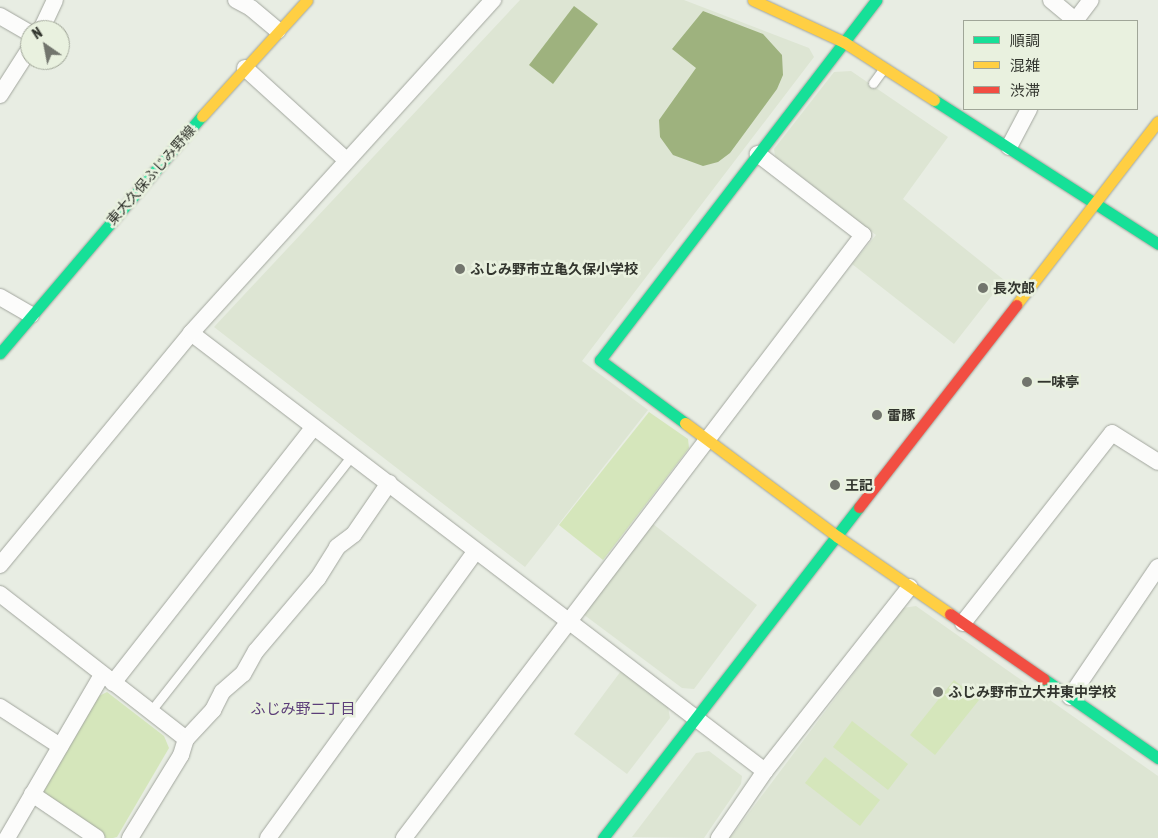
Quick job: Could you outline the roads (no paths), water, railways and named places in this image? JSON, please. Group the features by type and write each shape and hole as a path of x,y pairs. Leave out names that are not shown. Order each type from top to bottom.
{"street":[{"path":"46,20 56,0"},
{"path":"236,0 251,8 278,31"},
{"name":"東大久保ふじみ野線","path":"0,353 245,68 307,0"},
{"path":"0,565 191,333 493,0"},
{"path":"753,0 844,42 1158,244"},
{"path":"876,0 600,360 838,537 1158,758"},
{"path":"1051,0 1074,20"},
{"path":"1076,20 1091,0"},
{"path":"0,16 20,27"},
{"path":"1,89 20,62"},
{"path":"245,68 346,160"},
{"path":"1009,147 1028,110"},
{"path":"603,838 695,717 838,537 1095,205 1158,121"},
{"path":"404,838 567,620 863,235 800,180 758,154"},
{"path":"0,297 31,315"},
{"path":"191,333 765,771"},
{"path":"7,838 60,746 107,679 314,427"},
{"path":"963,623 1112,432 1158,462"},
{"path":"130,838 181,755 186,740 213,710 222,692 243,674 256,651 318,578 337,547 354,534 389,483"},
{"path":"268,838 476,551"},
{"path":"1070,697 1158,567"},
{"path":"718,838 765,771 910,587"},
{"path":"0,594 186,740"},
{"path":"0,707 60,746"},
{"path":"32,794 97,838"}],"lane":[{"path":"873,83 885,67"},
{"path":"150,712 352,455"}],"place":[{"name":"ふじみ野市立亀久保小学校","path":"460,269"},
{"name":"長次郎","path":"983,288"},
{"name":"一味亭","path":"1027,382"},
{"name":"雷豚","path":"877,415"},
{"name":"王記","path":"835,485"},
{"name":"ふじみ野市立大井東中学校","path":"938,692"}],"district":[{"name":"ふじみ野二丁目","path":"303,709"}]}
